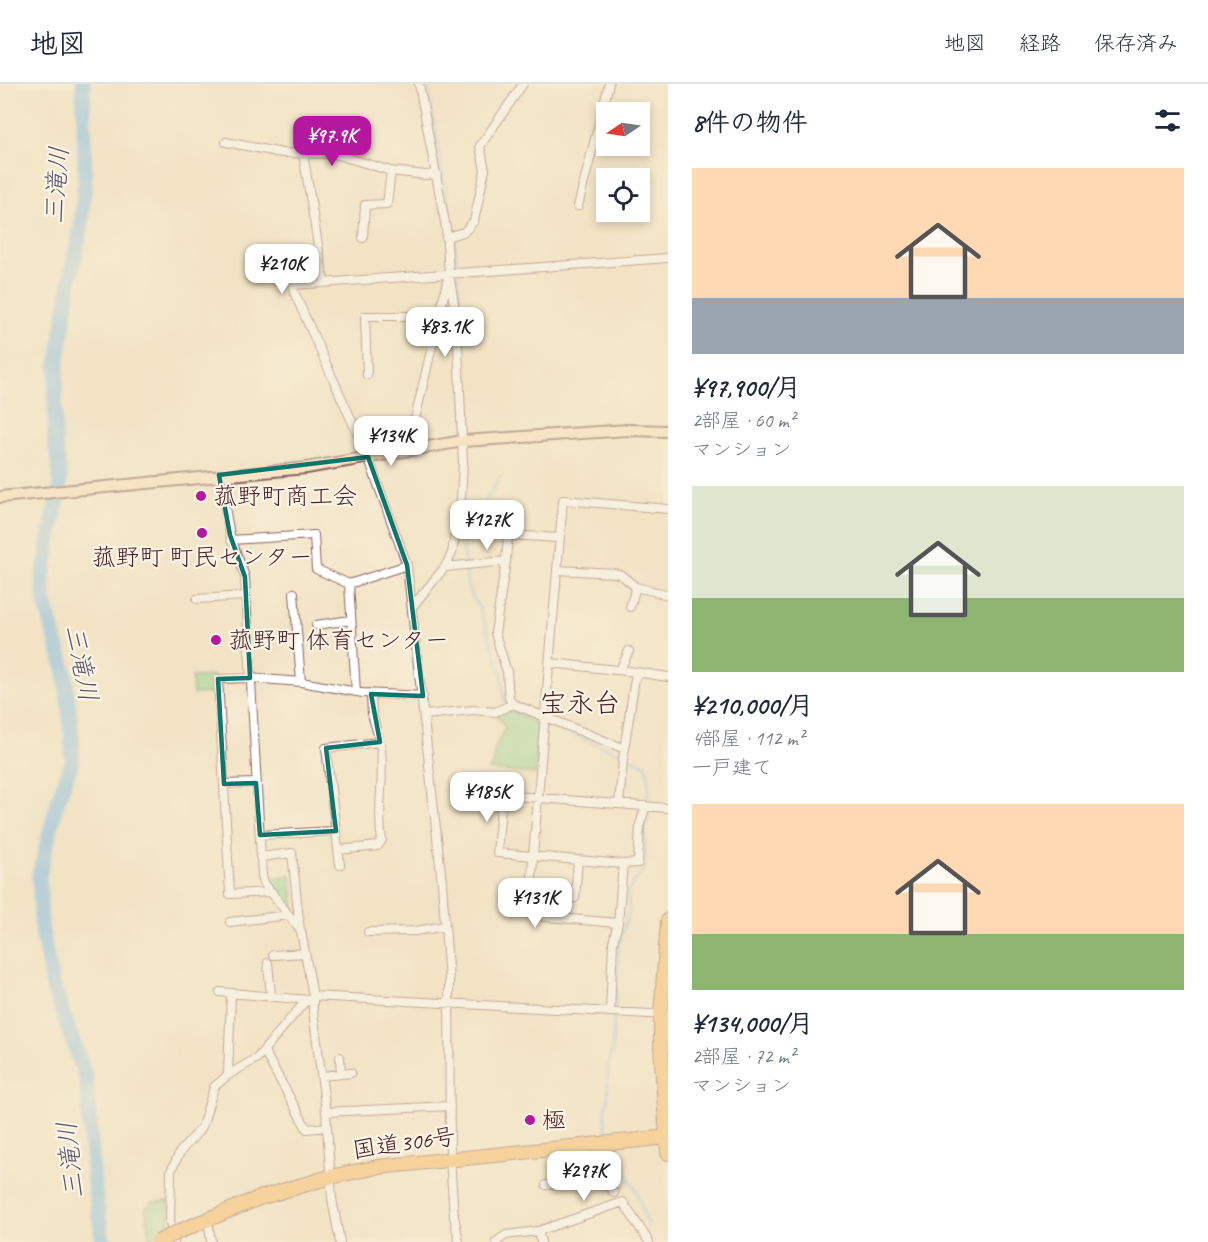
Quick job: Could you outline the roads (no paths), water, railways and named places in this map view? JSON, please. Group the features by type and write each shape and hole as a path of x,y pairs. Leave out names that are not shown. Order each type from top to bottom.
{"highway":[{"path":"668,920 661,1047 668,1153"},
{"name":"国道306号","path":"158,1242 177,1236 208,1219 259,1198 330,1177 378,1167 668,1137"}],"street":[{"path":"412,607 445,567 452,553 461,499 463,441 457,321 450,273 448,237 419,84"},
{"path":"448,237 458,235 468,229 474,221 484,170 481,142 524,84"},
{"path":"578,206 609,84"},
{"path":"226,142 282,153 335,154 391,171 436,174"},
{"path":"303,153 324,282"},
{"path":"363,238 366,205 387,204 391,171"},
{"path":"459,1242 450,1159 449,1003 445,926 423,696 407,565 368,457 294,292 293,285 668,258"},
{"path":"408,449 450,273"},
{"path":"367,375 365,316 409,316 437,323"},
{"path":"0,497 306,468 463,441 618,430 668,431"},
{"path":"219,475 231,540 245,577 264,883 301,931"},
{"path":"618,923 534,916 533,856 563,500 668,509"},
{"path":"231,540 314,535 316,569 349,584 407,565"},
{"path":"510,706 507,672 495,633 506,561 507,535 560,538"},
{"path":"445,567 506,561"},
{"path":"557,570 615,573 636,587 668,595"},
{"path":"349,584 356,692"},
{"path":"630,607 636,587"},
{"path":"294,592 300,682"},
{"path":"197,599 245,596"},
{"path":"316,625 351,620"},
{"path":"620,670 629,651"},
{"path":"550,663 668,677"},
{"path":"619,804 636,672"},
{"path":"272,892 230,894 218,679 250,678 300,682 371,694 423,696"},
{"path":"338,850 378,846 382,840 379,819 383,771 380,742 372,714 371,694"},
{"path":"425,715 473,710 495,712 510,706 625,749"},
{"path":"340,865 326,748 380,742"},
{"path":"224,784 256,783"},
{"path":"646,806 640,824 638,863 623,864 497,853 502,795 538,797 619,804 646,806 668,808"},
{"path":"260,835 336,831"},
{"path":"261,857 292,853 322,1076 332,1199 340,1242"},
{"path":"575,898 579,860"},
{"path":"614,1012 613,942 618,923 623,864"},
{"path":"230,922 290,915"},
{"path":"368,932 416,931 445,926"},
{"path":"273,955 305,953"},
{"path":"268,963 271,996"},
{"path":"220,992 664,1015"},
{"path":"228,1075 231,993"},
{"path":"177,1236 170,1221 171,1171 180,1152 202,1127 214,1087 228,1075 257,1058 311,998"},
{"path":"264,1051 307,1129 327,1127"},
{"path":"340,1057 341,1074"},
{"path":"322,1076 351,1073"},
{"path":"326,1112 450,1106"},
{"path":"581,1146 582,1160 599,1174 614,1193"},
{"path":"546,1185 590,1181 589,1167"},
{"path":"496,1242 506,1235 519,1238 623,1202 650,1242"},
{"path":"208,1219 211,1242"},
{"path":"538,1231 541,1242"}],"waterway":[{"name":"三滝川","path":"83,84 85,181 81,227 57,367 55,443 60,475 59,494 43,579 45,602 65,672 72,738 72,762 58,800 39,875 41,925 52,984 86,1078 94,1185 103,1242"},
{"path":"427,84 455,242 457,270"},
{"path":"457,275 462,341"},
{"path":"463,380 467,434"},
{"path":"467,447 467,462"},
{"path":"501,476 476,517 474,527 461,533 468,588 480,610 502,675 506,704"},
{"path":"509,708 542,723"},
{"path":"548,725 620,753"},
{"path":"626,756 646,765 650,803"},
{"path":"615,1010 619,944 629,913 628,891 645,868 645,828 650,814"},
{"path":"606,1131 608,1064 612,1050 614,1015"},
{"path":"613,1153 637,1192 648,1226"}],"place":[{"name":"菰野町商工会","path":"201,496"},
{"name":"菰野町 町民センター","path":"202,533"},
{"name":"菰野町 体育センター","path":"216,640"},
{"name":"極","path":"530,1120"}],"district":[{"name":"宝永台","path":"580,703"}]}
